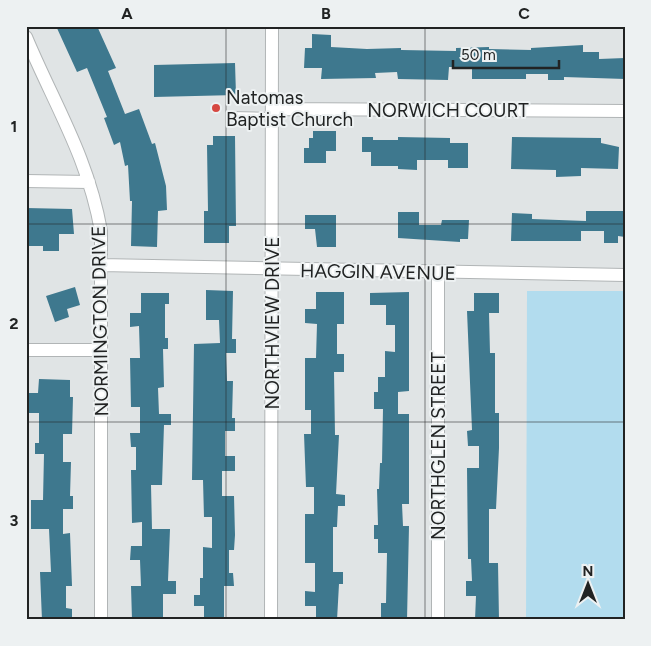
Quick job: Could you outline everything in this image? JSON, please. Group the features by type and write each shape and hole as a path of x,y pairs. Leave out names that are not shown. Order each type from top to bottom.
{"street":[{"name":"NORTHVIEW DRIVE","path":"271,620 272,26"},
{"name":"NORMINGTON DRIVE","path":"26,37 77,146 95,197 101,231 101,620"},
{"name":"NORWICH COURT","path":"272,113 625,111"},
{"path":"26,181 89,182"},
{"name":"HAGGIN AVENUE","path":"101,265 272,270 625,275"},
{"name":"NORTHGLEN STREET","path":"438,272 438,620"},
{"path":"26,350 101,350"}],"lane":[{"path":"230,115 272,113"}],"shaded area":[{"path":"527,291 625,291 625,620 526,620"}],"building":[{"path":"56,26 97,26 116,68 108,71 125,114 139,109 152,144 155,143 166,186 167,210 158,211 157,247 131,246 132,201 130,201 128,165 125,166 120,142 114,145 104,118 107,117 87,68 77,72"},
{"path":"312,34 331,35 331,47 367,49 401,48 401,50 456,51 456,48 489,47 489,49 531,50 531,48 583,45 583,52 599,52 599,59 625,58 625,79 564,77 564,80 548,80 548,74 526,74 526,79 472,79 472,67 449,67 448,80 398,79 397,72 375,73 376,78 321,79 322,68 304,68 305,48 312,48"},
{"path":"235,63 236,95 154,97 154,65"},
{"path":"313,131 336,131 336,151 326,151 326,163 304,163 304,148 309,148 309,138 313,138"},
{"path":"213,136 235,136 236,226 229,226 229,243 204,243 204,211 208,211 207,145 213,145"},
{"path":"362,137 373,137 373,140 398,140 398,137 450,138 450,143 468,143 468,168 448,168 448,160 417,160 417,170 398,169 398,166 371,166 371,152 362,152"},
{"path":"512,137 601,138 601,143 619,147 618,169 581,168 581,176 556,177 556,170 511,169"},
{"path":"26,208 72,209 74,234 59,234 59,251 43,251 43,246 26,246"},
{"path":"586,211 625,211 625,237 618,236 618,243 604,243 604,231 581,231 581,241 511,241 512,213 532,214 532,219 586,221"},
{"path":"398,212 419,212 419,225 441,225 442,220 469,220 468,239 460,239 460,242 398,238"},
{"path":"305,215 336,215 336,247 317,247 315,229 305,229"},
{"path":"75,287 80,305 67,309 69,317 55,322 46,296"},
{"path":"206,290 233,291 232,339 236,339 236,353 226,353 227,381 233,381 232,418 235,418 235,431 225,431 225,456 235,456 235,471 222,471 222,496 234,496 235,535 234,550 229,550 229,573 233,573 234,586 224,586 224,620 204,620 204,606 194,606 194,595 200,595 200,578 203,578 203,547 212,548 212,517 204,517 203,480 192,480 194,344 220,343 219,320 206,320"},
{"path":"316,292 344,292 344,324 337,324 337,354 344,354 344,372 334,372 335,435 339,435 336,494 345,495 345,506 338,506 337,527 333,527 333,572 343,572 343,584 339,584 337,620 316,620 316,606 305,606 305,591 315,592 315,563 305,563 305,514 314,514 314,487 306,487 304,434 311,434 311,410 305,410 305,358 316,358 317,324 305,323 305,309 316,309"},
{"path":"409,292 409,391 398,392 398,414 409,414 409,504 402,504 403,526 409,526 407,620 381,620 381,603 386,603 387,553 378,553 378,539 374,539 374,525 378,525 377,489 379,489 380,463 382,463 383,409 374,409 374,392 378,392 378,377 385,377 385,351 395,352 395,325 386,325 386,305 370,305 370,293"},
{"path":"141,293 169,293 169,304 165,304 165,338 168,338 168,349 163,349 164,387 158,388 159,414 171,414 171,425 164,425 162,485 151,485 152,529 170,529 168,581 176,581 176,594 163,594 163,620 132,620 131,586 141,586 140,560 130,560 131,546 142,546 142,522 132,523 131,470 136,470 136,447 131,447 130,433 140,433 140,407 131,407 130,358 140,358 139,326 130,327 130,313 141,313"},
{"path":"474,293 499,293 499,313 489,313 490,353 495,353 495,413 499,413 499,448 496,509 489,509 489,563 498,563 499,620 475,620 476,596 466,596 466,581 472,581 471,559 468,559 467,468 479,468 479,446 468,446 467,431 472,430 467,311 474,311"},
{"path":"39,379 70,380 70,397 73,397 72,434 63,434 63,462 71,462 70,496 73,496 73,509 63,509 63,534 70,533 72,586 66,586 66,608 72,609 72,620 42,620 40,572 51,572 49,529 31,529 31,500 43,500 44,454 35,454 35,443 39,443 39,413 28,413 28,393 38,393"}],"place":[{"name":"Natomas Baptist Church","path":"216,108"}]}
